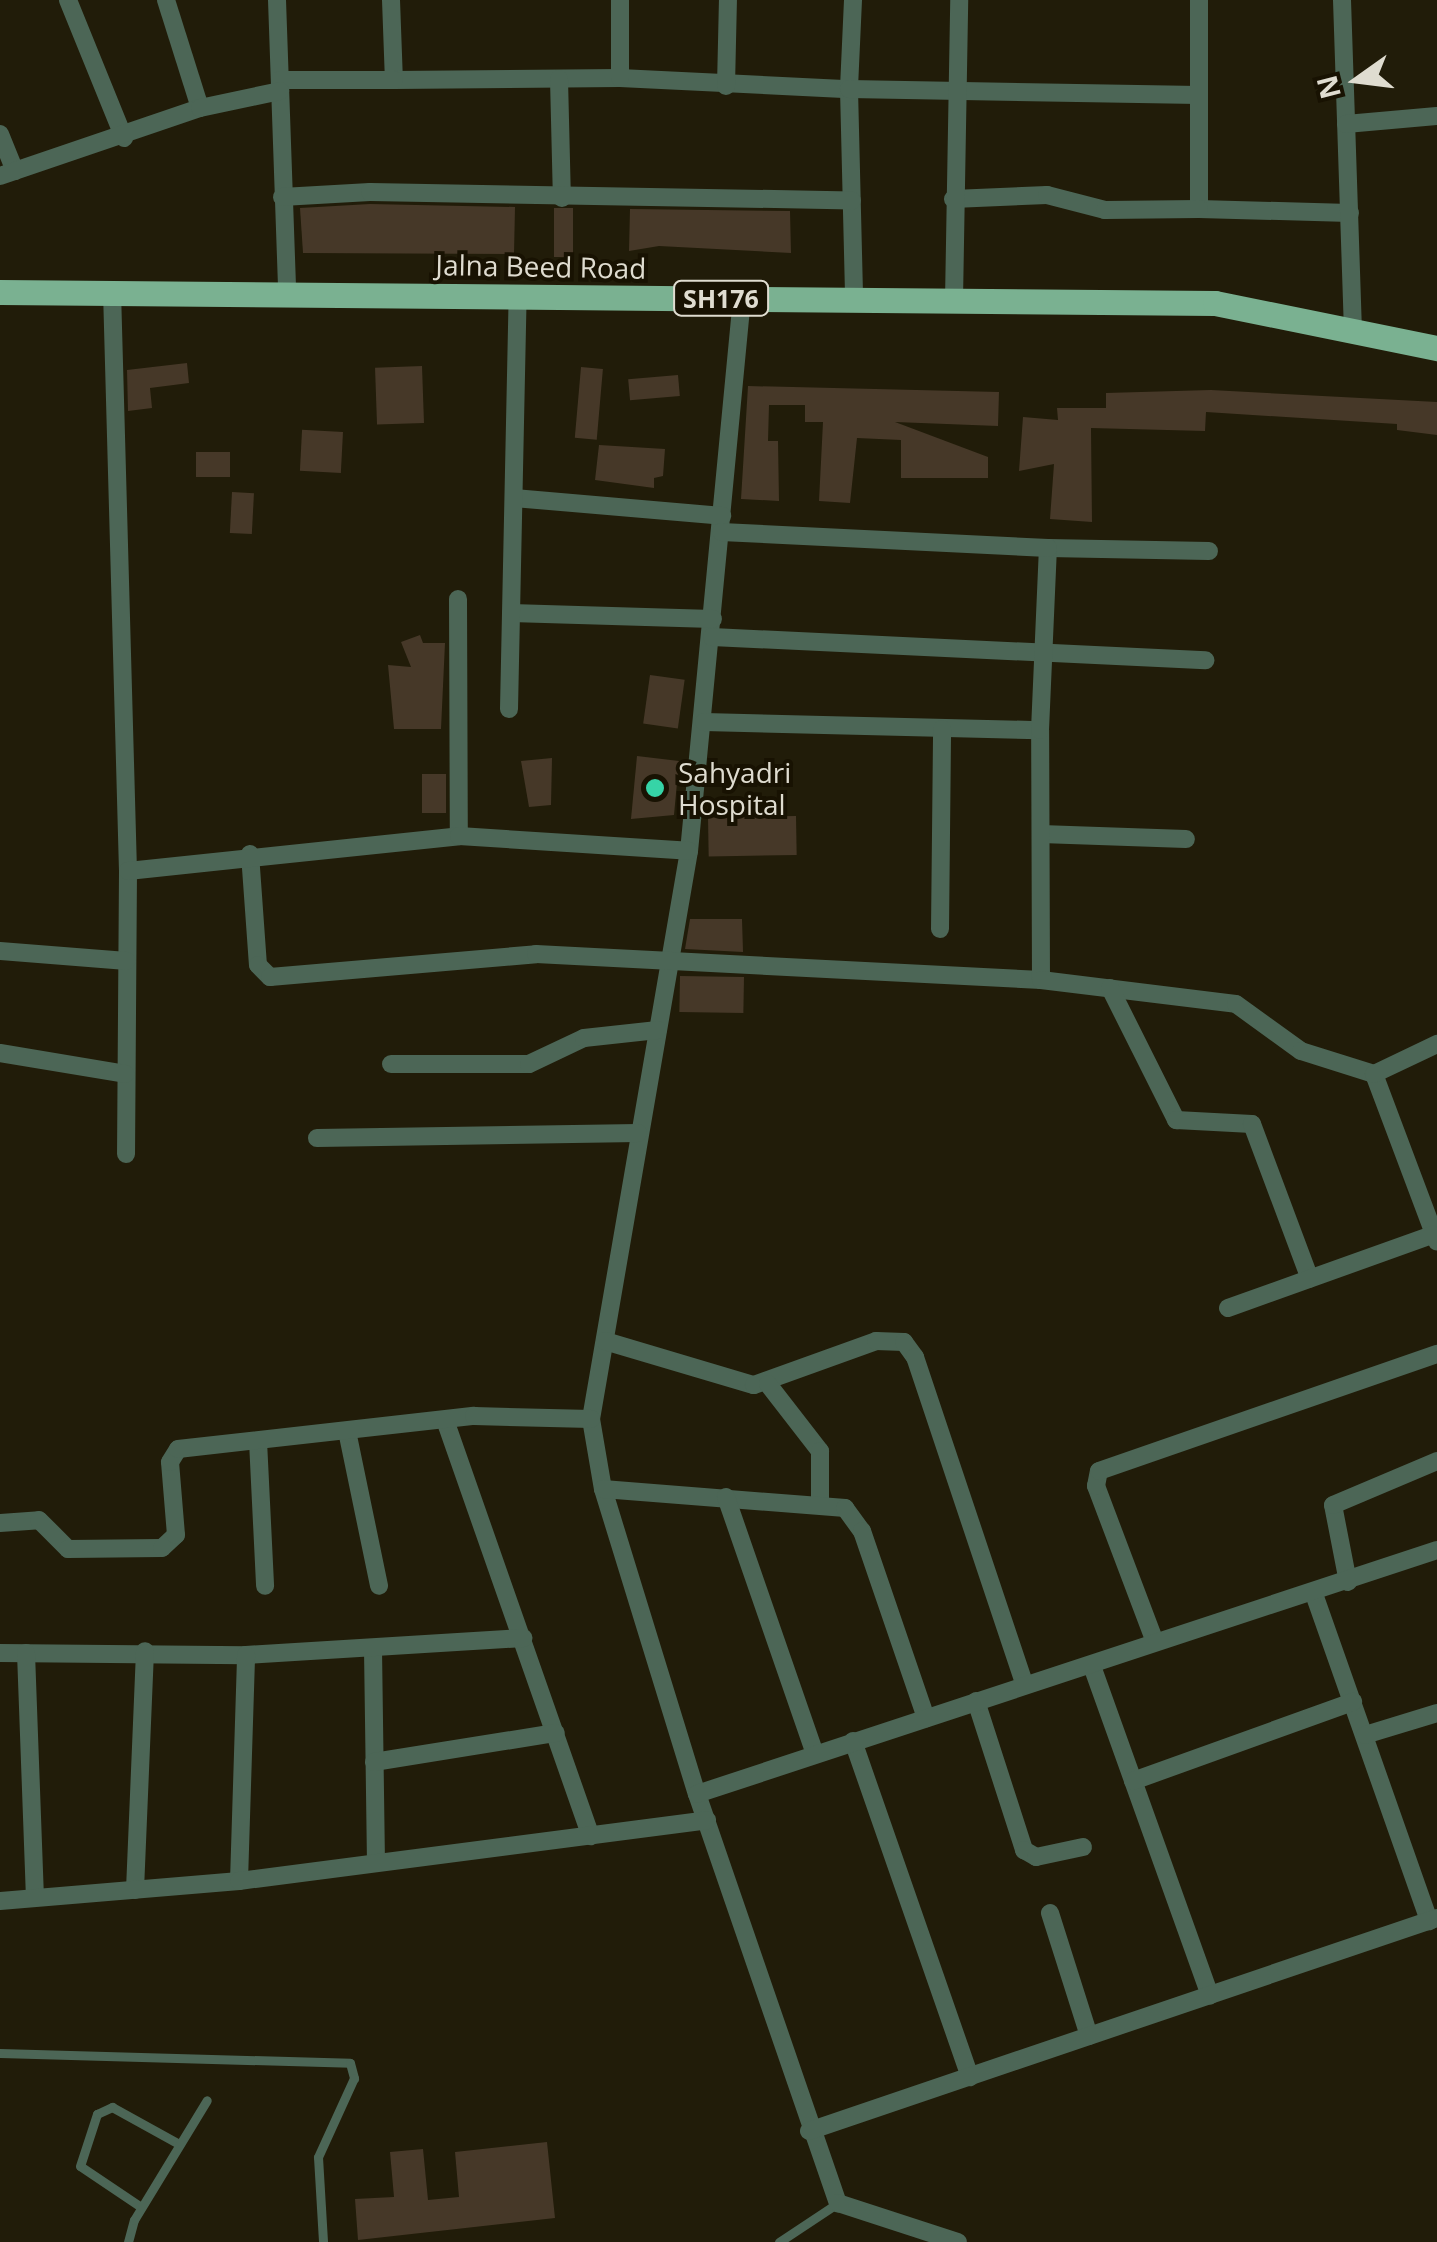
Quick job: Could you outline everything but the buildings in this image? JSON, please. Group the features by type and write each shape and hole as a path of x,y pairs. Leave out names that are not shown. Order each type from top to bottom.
{"main road":[{"name":"Jalna Beed Road","path":"0,292 1215,303 1437,348"}],"street":[{"path":"68,0 124,138"},
{"path":"166,0 200,108"},
{"path":"277,0 288,293"},
{"path":"390,0 394,80"},
{"path":"620,0 620,78"},
{"path":"726,86 728,0"},
{"path":"853,0 849,90 854,299"},
{"path":"954,300 952,199 959,0"},
{"path":"1199,0 1199,208"},
{"path":"1342,0 1354,331"},
{"path":"0,134 7,174 124,138 200,108 280,86 394,80 620,78 849,90 1199,95"},
{"path":"558,79 562,198"},
{"path":"1346,124 1437,116"},
{"path":"282,197 370,192 852,200"},
{"path":"952,199 1047,195 1105,210 1199,208 1350,214"},
{"path":"112,291 128,870 126,1154"},
{"path":"509,709 518,296"},
{"path":"742,298 690,851 591,1419 603,1489 698,1794 809,2132 838,2203 958,2242"},
{"path":"514,498 722,524 1048,548 1210,551"},
{"path":"1042,980 1040,730 1048,548"},
{"path":"458,599 459,836"},
{"path":"511,612 1043,658 1204,660"},
{"path":"704,722 1040,730"},
{"path":"940,929 942,729"},
{"path":"1040,834 1186,839"},
{"path":"128,870 250,854 459,836 690,851"},
{"path":"250,854 258,965 264,976 508,955 1042,980 1236,1004 1302,1051 1374,1074 1437,1044"},
{"path":"0,951 127,962"},
{"path":"1110,988 1176,1120 1188,1125 1244,1120 1257,1132 1310,1279"},
{"path":"391,1064 528,1064 584,1038 658,1030"},
{"path":"0,1053 125,1074"},
{"path":"1228,1308 1434,1239 1430,1214 1374,1074"},
{"path":"317,1138 638,1133"},
{"path":"605,1342 740,1384 768,1384 876,1341 897,1339 910,1347 1025,1685"},
{"path":"1156,1642 1096,1486 1099,1471 1437,1354"},
{"path":"768,1384 820,1451 820,1504"},
{"path":"0,1523 39,1520 68,1549 167,1547 176,1535 174,1451 445,1420 591,1419"},
{"path":"445,1420 591,1836"},
{"path":"347,1430 379,1586"},
{"path":"258,1440 265,1586"},
{"path":"1348,1582 1333,1505 1437,1461"},
{"path":"603,1489 845,1508 862,1531 926,1718"},
{"path":"726,1497 814,1754"},
{"path":"698,1794 1156,1642 1314,1594 1437,1550"},
{"path":"809,2132 1433,1920 1314,1594"},
{"path":"0,1653 246,1655 523,1638"},
{"path":"373,1649 376,1862"},
{"path":"135,1890 146,1652"},
{"path":"26,1653 35,1897"},
{"path":"240,1881 246,1655"},
{"path":"1092,1666 1210,1996"},
{"path":"976,1702 1024,1850 1036,1857 1083,1848"},
{"path":"1133,1782 1353,1702"},
{"path":"1365,1735 1437,1713"},
{"path":"374,1762 556,1733"},
{"path":"853,1741 970,2077"},
{"path":"0,1901 240,1881 707,1820"},
{"path":"1050,1913 1089,2036"}],"lane":[{"path":"0,2053 350,2063 354,2078 318,2157 323,2242"},
{"path":"128,2242 141,2207 207,2100"},
{"path":"141,2207 80,2166 97,2114 112,2106 179,2144"},
{"path":"779,2242 838,2203"}],"place":[{"name":"Sahyadri Hospital","path":"655,788"}]}
